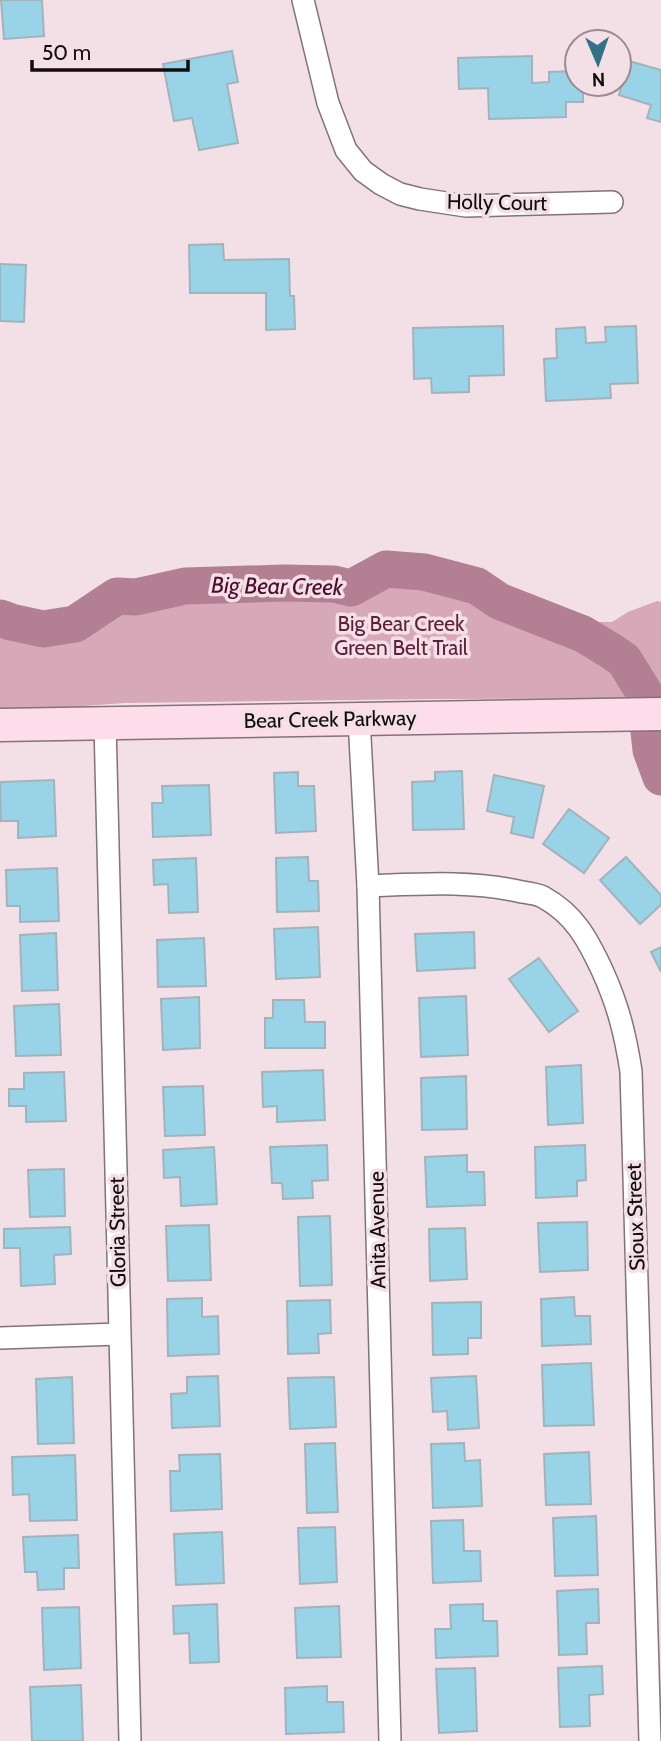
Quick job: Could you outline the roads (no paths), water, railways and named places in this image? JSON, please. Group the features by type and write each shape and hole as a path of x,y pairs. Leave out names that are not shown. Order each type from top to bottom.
{"main road":[{"name":"Bear Creek Parkway","path":"0,725 661,715"}],"street":[{"name":"Holly Court","path":"303,0 328,103 346,150 363,171 382,184 400,194 466,206 612,201"},
{"name":"Anita Avenue","path":"359,719 368,886 390,1741"},
{"name":"Gloria Street","path":"105,723 130,1741"},
{"name":"Sioux Street","path":"368,886 471,884 541,896 578,925 590,943 619,1011 631,1071 650,1741"},
{"path":"0,1338 119,1334"}],"waterway":[{"name":"Big Bear Creek","path":"0,618 43,629 75,624 117,596 136,597 185,586 285,583 334,584 351,588 386,569 424,572 477,586 499,601 583,634 624,660 645,694 651,750 661,777"}],"park label":[{"name":"Big Bear Creek Green Belt Trail","path":"401,635"}]}
